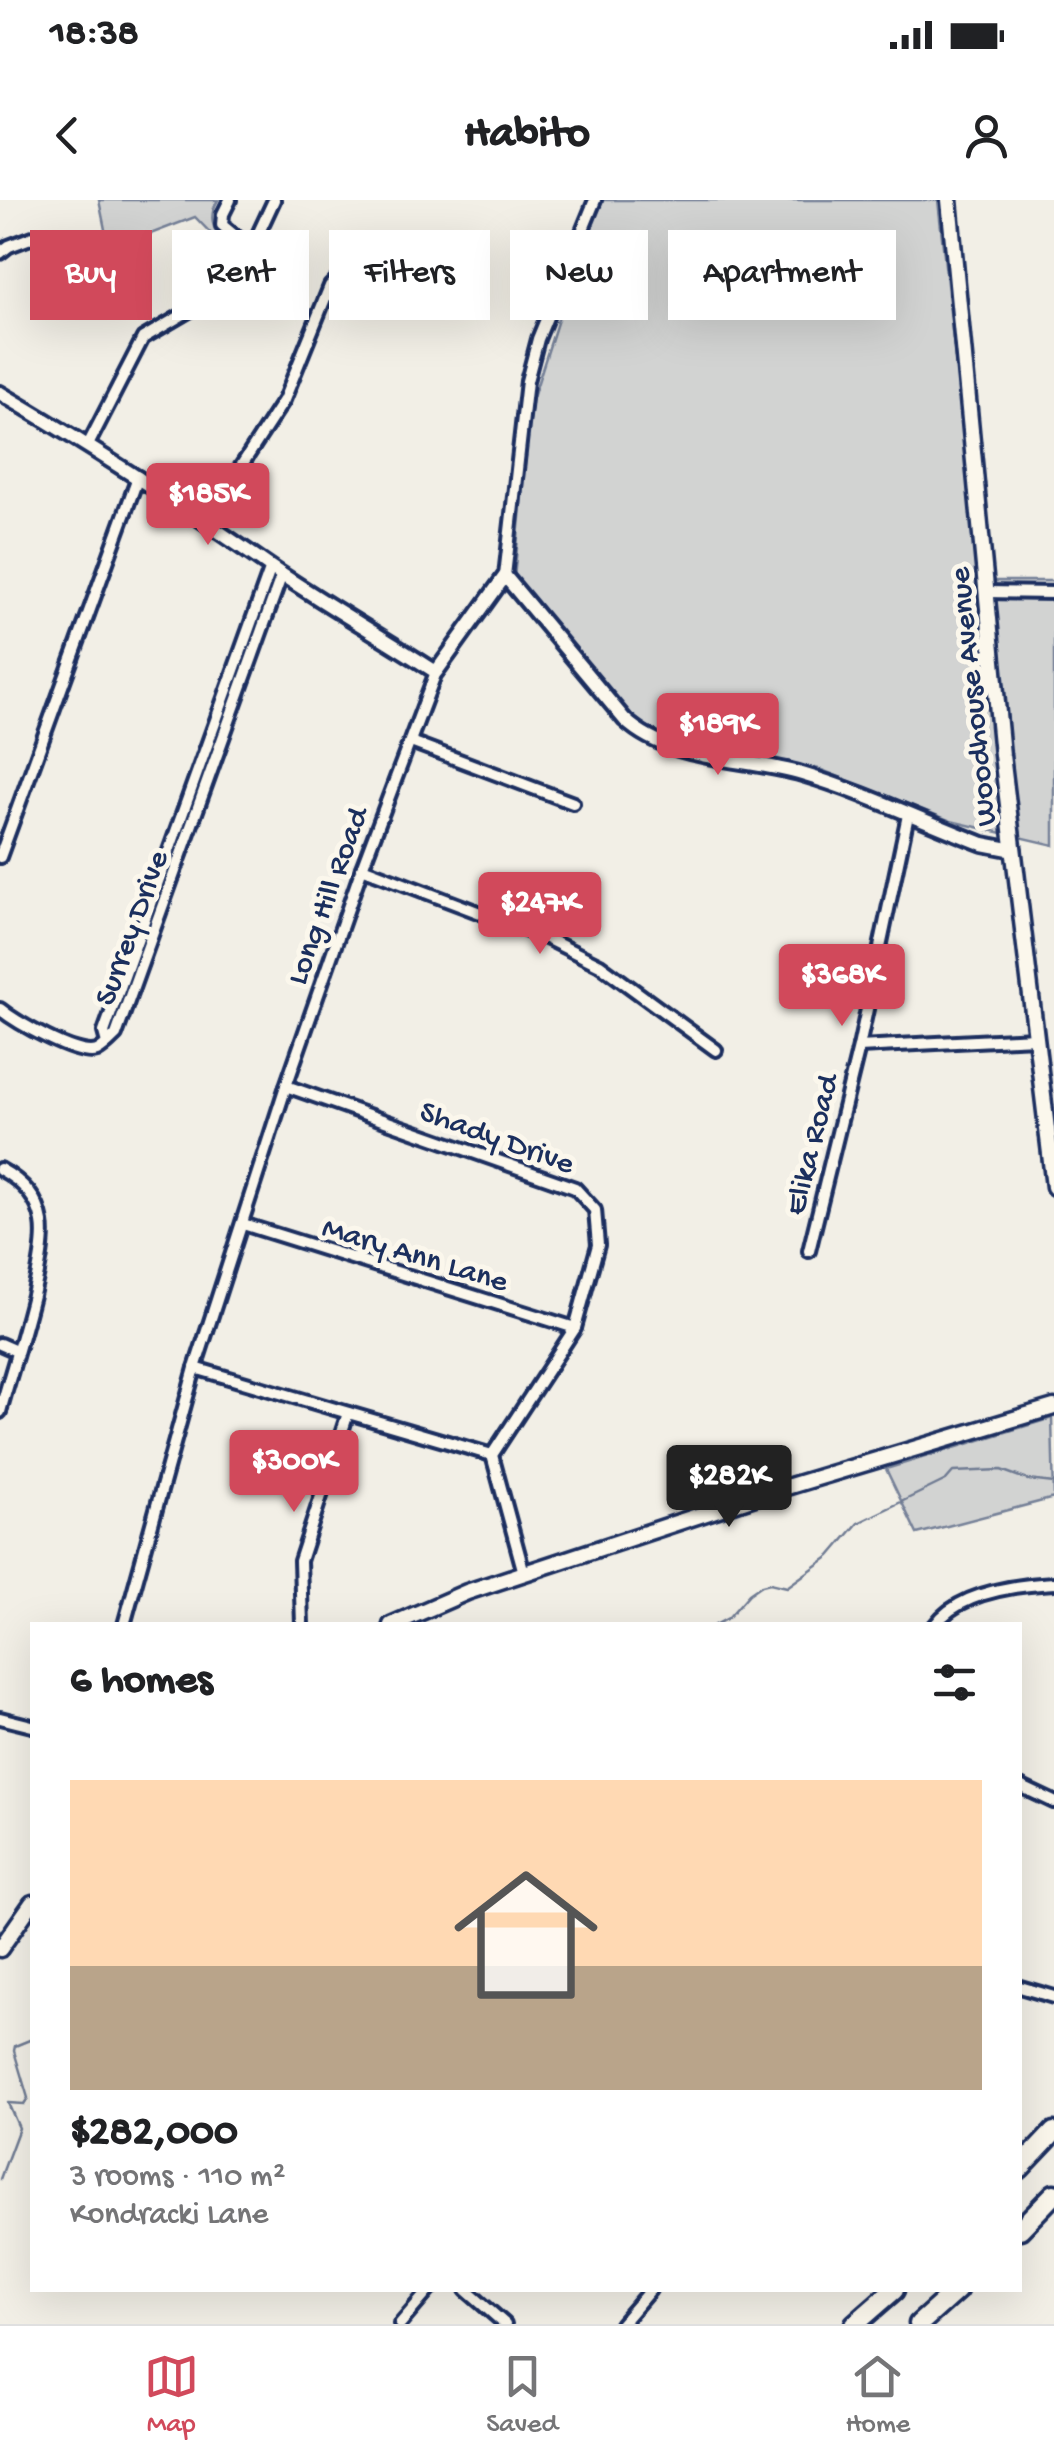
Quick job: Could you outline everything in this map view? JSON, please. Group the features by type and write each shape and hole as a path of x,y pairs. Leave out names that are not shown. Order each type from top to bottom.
{"highway":[{"path":"1022,2166 1054,2132"},
{"path":"1022,2228 1054,2194"},
{"path":"856,2324 892,2292"},
{"path":"920,2324 955,2292"}],"main road":[{"name":"Woodhouse Avenue","path":"949,200 986,592 1054,1187"},
{"path":"399,1622 453,1597 524,1573 774,1491 1054,1407"},
{"path":"0,1949 30,1905"}],"street":[{"path":"228,230 222,225 230,200"},
{"path":"261,230 274,200"},
{"name":"Long Hill Road","path":"125,1622 195,1368 286,1086 362,868 436,672 504,576 527,381 538,340 595,200"},
{"path":"0,253 30,238"},
{"path":"206,520 284,400 329,288"},
{"path":"88,445 143,338 174,320"},
{"path":"0,393 206,520 276,571 436,672"},
{"path":"0,856 138,477"},
{"name":"Surrey Drive","path":"0,1010 31,1031 86,1051 96,1051 107,1043 104,1032 276,571"},
{"path":"504,576 625,720 647,736 673,747 802,774 983,844 1014,850"},
{"path":"986,592 1054,593"},
{"path":"411,742 573,803"},
{"name":"Elika Road","path":"809,1250 859,1047 908,815"},
{"path":"362,868 546,938 600,966 716,1050"},
{"path":"859,1047 1036,1038"},
{"name":"Shady Drive","path":"286,1086 576,1188 595,1210 598,1246 575,1328 492,1455"},
{"path":"0,1169 31,1194 42,1224 40,1259 0,1412"},
{"name":"Mary Ann Lane","path":"243,1224 575,1328"},
{"path":"0,1344 16,1351"},
{"path":"195,1368 492,1455 524,1573"},
{"path":"302,1622 300,1561 348,1413"},
{"path":"936,1622 943,1614 980,1596 1054,1582"},
{"path":"0,1718 30,1726"},
{"path":"1022,1787 1054,1802"},
{"path":"1022,1988 1054,1997"},
{"path":"400,2324 427,2292"},
{"path":"468,2292 505,2324"},
{"path":"620,2324 648,2292"}],"shaded area":[{"path":"99,200 218,200 213,215 216,230 208,230 195,217 152,233 152,230 105,230"},
{"path":"602,200 938,200 979,581 1054,581 1054,845 951,821 819,769 675,740 648,727 620,706 514,579 531,404 558,320 648,320 648,230 590,230"},
{"path":"1052,1418 1054,1498 917,1534 886,1469"}],"waterway":[{"path":"721,1622 762,1585 787,1587 830,1556 858,1523 946,1480 953,1472 1001,1470 1028,1480 1054,1483"},
{"path":"0,2179 19,2128 8,2103 24,2104 28,2098 15,2046 30,2040"}]}
